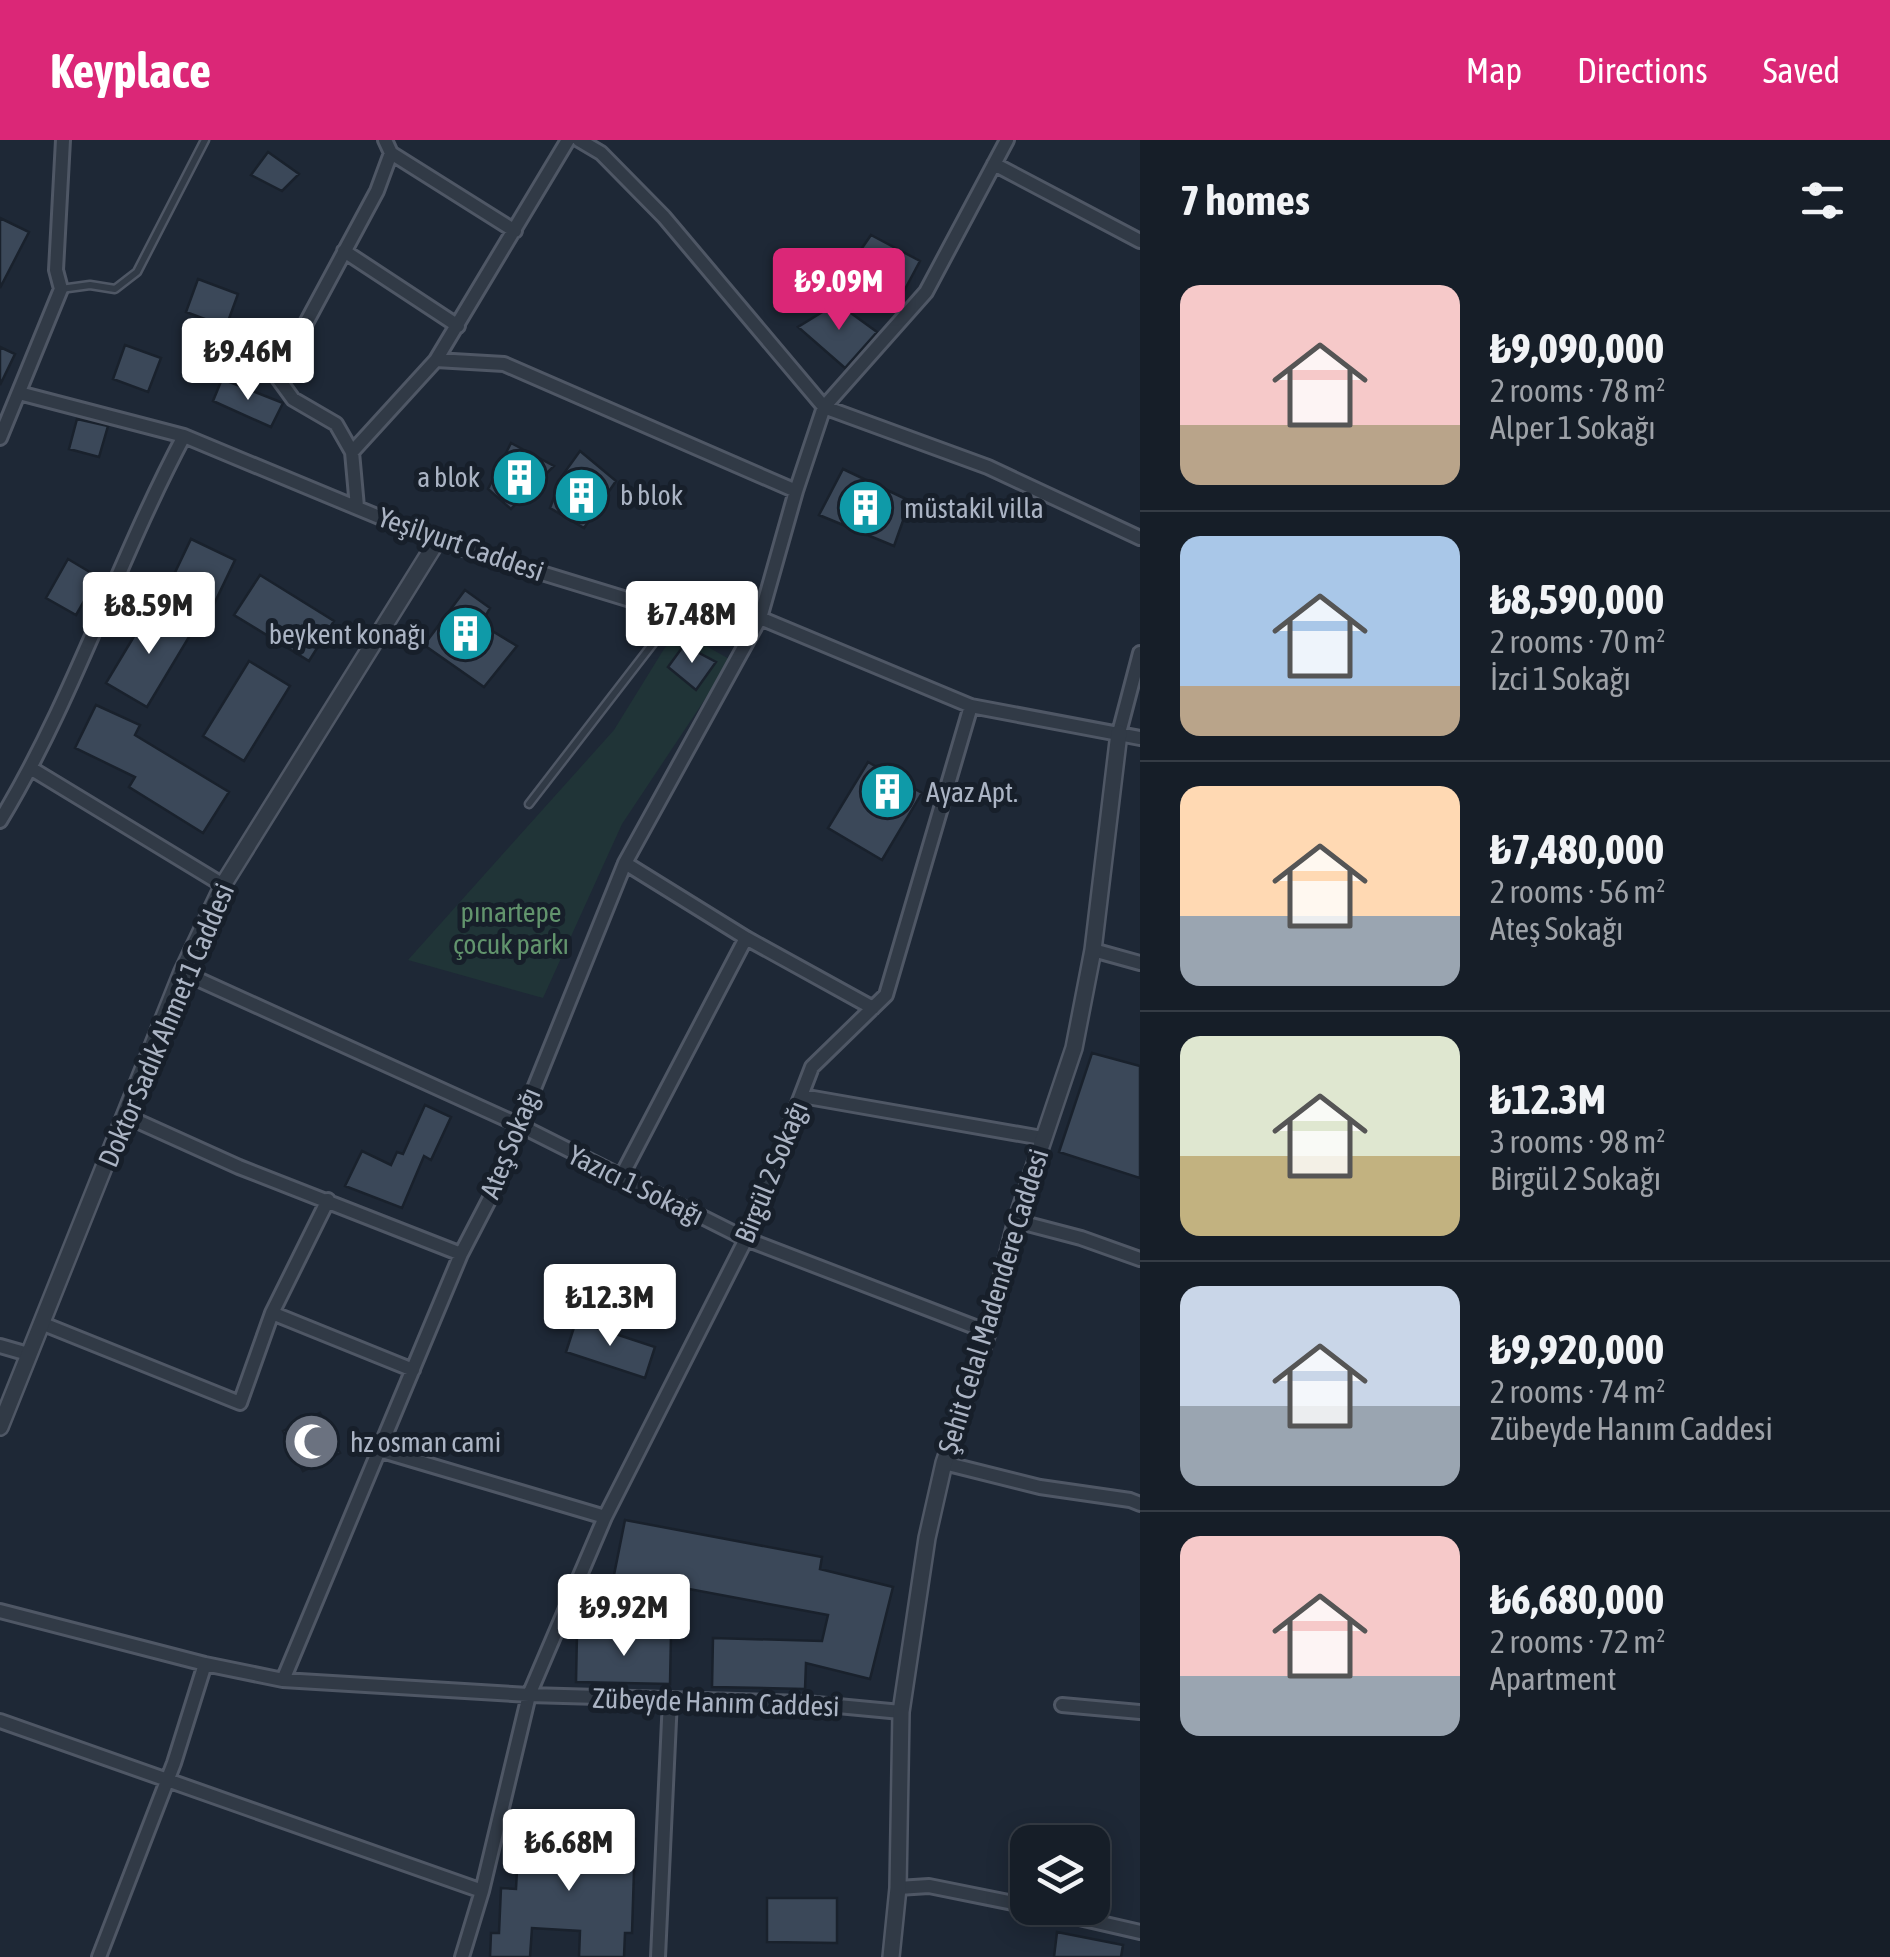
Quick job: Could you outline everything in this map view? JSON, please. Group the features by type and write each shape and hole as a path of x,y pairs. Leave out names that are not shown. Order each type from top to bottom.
{"street":[{"path":"0,438 61,289 56,270 62,140"},
{"path":"352,452 436,360 568,140"},
{"path":"579,140 601,152 664,217 824,407 988,467 1140,538"},
{"path":"824,407 926,292 1007,140"},
{"path":"357,508 352,452 336,424 293,399 278,377 378,192 388,146 515,231"},
{"path":"994,164 1140,241"},
{"path":"344,251 458,326"},
{"path":"436,360 504,364 796,490"},
{"path":"0,398 19,394"},
{"name":"Yeşilyurt Caddesi","path":"19,394 184,436 437,542 676,614 760,618 971,706 1140,738"},
{"name":"Ateş Sokağı","path":"283,1680 461,1254 489,1200 625,863 760,618 824,407"},
{"path":"0,821 32,769 87,653 158,484 184,436"},
{"name":"Doktor Sadık Ahmet 1 Caddesi","path":"0,1427 182,972 223,885 437,542"},
{"name":"Şehit Celal Madendere Caddesi","path":"891,1957 898,1888 902,1712 927,1538 944,1463 988,1332 1016,1221 1074,1048 1092,950 1119,733 1140,653"},
{"name":"Birgül 2 Sokağı","path":"462,1957 482,1891 528,1696 605,1516 746,1239 812,1067 886,994 971,706"},
{"path":"32,769 223,885"},
{"path":"625,863 746,938 873,1008"},
{"path":"621,1178 746,938"},
{"path":"1092,950 1140,963"},
{"name":"Yazıcı 1 Sokağı","path":"182,972 517,1124 746,1239 988,1332"},
{"path":"802,1096 1042,1138"},
{"path":"126,1116 238,1166 461,1254"},
{"path":"41,1322 240,1402 272,1313 328,1200"},
{"path":"1016,1221 1081,1238 1140,1260"},
{"path":"272,1313 413,1370"},
{"path":"0,1346 28,1354"},
{"path":"380,1450 605,1516"},
{"path":"944,1463 1040,1487 1140,1504"},
{"name":"Zübeyde Hanım Caddesi","path":"0,1611 204,1664 283,1680 528,1696 806,1703 902,1712"},
{"path":"100,1957 167,1782 204,1664"},
{"path":"658,1957 670,1699"},
{"path":"1062,1706 1140,1712"},
{"path":"0,1722 482,1891"},
{"path":"898,1888 929,1886 1010,1902"},
{"path":"1110,1925 1140,1932"}],"lane":[{"path":"61,289 90,284 115,289 137,272 205,140"},
{"path":"528,804 676,614"}],"green space":[{"name":"pınartepe çocuk parkı","path":"677,635 690,637 731,660 622,824 543,998 408,960 614,730 664,649"}],"building":[{"path":"268,152 299,174 282,191 251,175"},
{"path":"0,218 29,232 0,288"},
{"path":"871,235 920,261 896,306 847,270"},
{"path":"198,279 238,294 226,327 186,312"},
{"path":"837,303 877,332 845,368 798,327"},
{"path":"125,345 161,358 148,392 113,379"},
{"path":"0,347 15,354 0,385"},
{"path":"222,379 283,403 271,427 213,401"},
{"path":"77,419 108,426 99,457 69,449"},
{"name":"a blok","path":"511,443 554,466 511,509 488,489"},
{"name":"b blok","path":"580,451 616,481 584,528 550,508 562,476"},
{"name":"müstakil villa","path":"843,469 910,501 894,546 819,515"},
{"path":"191,539 235,560 214,604 170,583"},
{"path":"68,559 98,577 76,615 46,598"},
{"path":"260,575 334,621 309,661 234,615"},
{"name":"beykent konağı","path":"465,590 490,608 481,624 517,646 484,687 424,645"},
{"path":"151,608 192,632 147,707 106,683"},
{"path":"684,645 716,662 696,690 668,667"},
{"path":"249,661 290,686 244,761 203,736"},
{"path":"96,705 140,725 135,735 229,792 203,833 129,787 135,777 75,748"},
{"path":"868,762 922,793 882,860 828,828"},
{"path":"1092,1053 1140,1066 1140,1178 1059,1152"},
{"path":"425,1105 451,1117 431,1160 424,1156 402,1208 345,1186 362,1151 391,1165 397,1152 403,1154"},
{"path":"576,1321 655,1347 645,1378 566,1352"},
{"name":"hz osman cami","path":"320,1413 340,1453 303,1471 283,1431"},
{"path":"625,1520 822,1557 820,1569 893,1587 870,1679 806,1663 805,1689 712,1687 713,1638 822,1641 828,1615 614,1575"},
{"path":"577,1633 671,1635 670,1684 576,1682"},
{"path":"519,1833 635,1839 632,1933 625,1933 624,1957 579,1957 580,1931 532,1928 530,1957 490,1957 491,1933 499,1933 501,1888 516,1889"},
{"path":"767,1898 837,1898 837,1943 767,1942"},
{"path":"1057,1932 1123,1945 1121,1957 1054,1957"}],"place":[{"name":"a blok","path":"519,477"},
{"name":"b blok","path":"581,495"},
{"name":"müstakil villa","path":"865,508"},
{"name":"beykent konağı","path":"465,634"},
{"name":"Ayaz Apt.","path":"887,792"},
{"name":"hz osman cami","path":"311,1442"}]}
